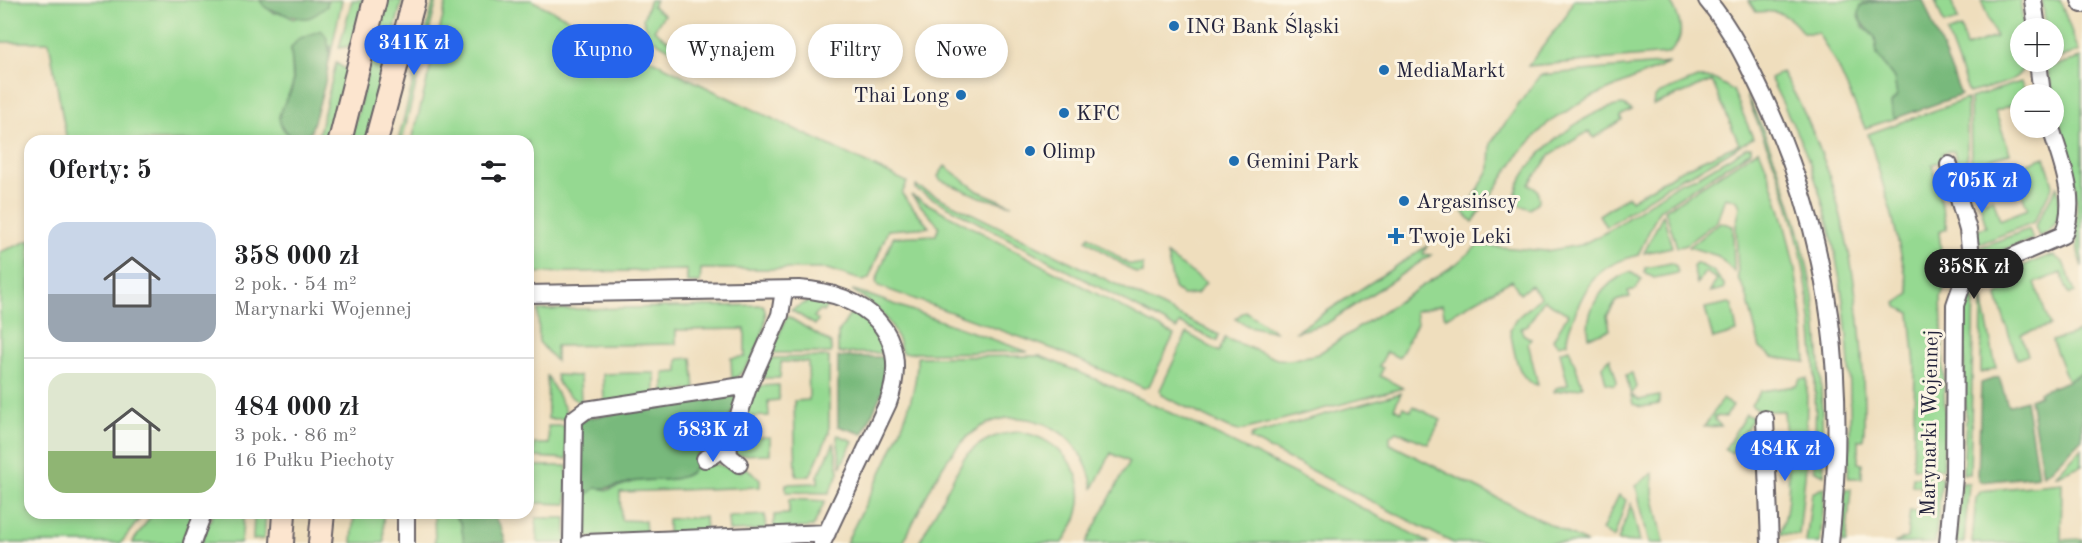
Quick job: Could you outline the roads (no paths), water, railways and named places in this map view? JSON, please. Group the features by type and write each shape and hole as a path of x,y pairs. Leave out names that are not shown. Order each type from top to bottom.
{"street":[{"path":"341,135 375,0"},
{"path":"377,135 414,0"},
{"path":"1707,0 1753,75 1786,144 1808,207 1825,282 1833,333 1837,416 1837,482 1830,543"},
{"path":"2034,0 2036,18"},
{"name":"Marynarki Wojennej","path":"1948,543 1954,477 1954,305 1963,282 1973,274 2003,259 2063,235 2069,216 2069,189 2054,138"},
{"path":"1949,165 1968,230 1973,274"},
{"path":"705,459 720,452 728,439 780,315 784,290"},
{"path":"534,294 823,291 865,308 879,320 894,354 894,383 888,403 824,538 586,543"},
{"path":"572,543 574,419 577,415 586,410 749,385"},
{"path":"1765,419 1770,543"},
{"path":"728,439 729,456 739,464"},
{"path":"192,543 201,519"},
{"path":"282,543 284,519"},
{"path":"320,543 322,519"},
{"path":"406,519 406,543"}],"place":[{"name":"ING Bank Śląski","path":"1174,26"},
{"name":"MediaMarkt","path":"1384,70"},
{"name":"Thai Long","path":"961,95"},
{"name":"KFC","path":"1064,113"},
{"name":"Olimp","path":"1030,151"},
{"name":"Gemini Park","path":"1234,161"},
{"name":"Argasińscy","path":"1404,201"},
{"name":"Twoje Leki","path":"1396,236"}]}
